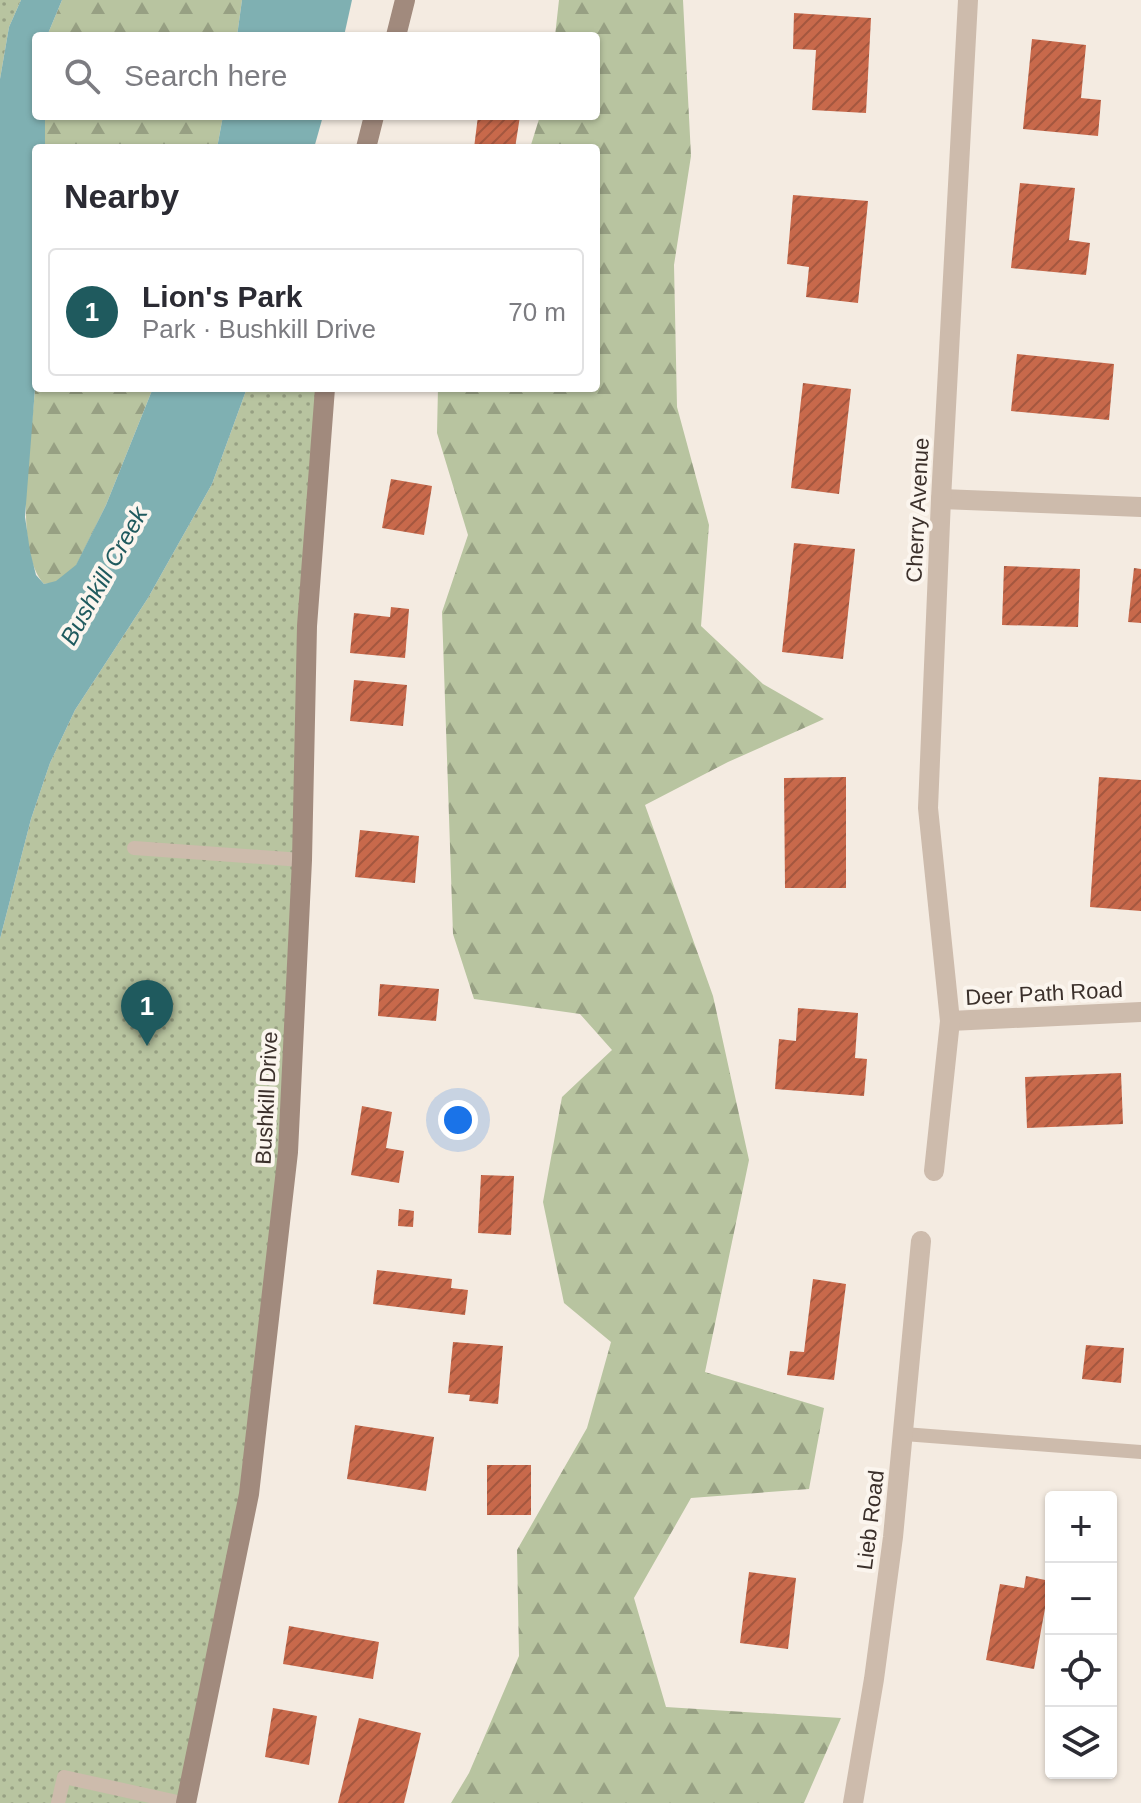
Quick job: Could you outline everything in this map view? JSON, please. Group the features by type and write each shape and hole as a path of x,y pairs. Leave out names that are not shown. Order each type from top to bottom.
{"main road":[{"path":"397,32 405,0"},
{"path":"367,144 373,120"},
{"name":"Bushkill Drive","path":"184,1803 249,1494 288,1152 302,860 307,626 325,392"}],"street":[{"name":"Cherry Avenue","path":"950,1021 928,808 968,0"},
{"path":"941,499 1141,507"},
{"name":"Deer Path Road","path":"950,1021 1141,1012"},
{"path":"934,1171 950,1021"},
{"name":"Lieb Road","path":"853,1803 874,1679 904,1434 921,1241"}],"lane":[{"path":"134,848 302,860"},
{"path":"904,1434 1141,1452"},
{"path":"58,1803 64,1777 184,1803"}],"green space":[{"path":"0,0 21,0 9,27 0,79"},
{"path":"62,0 242,0 238,32 49,32"},
{"path":"559,0 683,0 691,156 674,265 677,407 709,525 701,626 763,684 824,719 728,762 645,805 713,996 749,1160 705,1372 824,1408 809,1489 691,1498 634,1598 666,1707 841,1718 804,1803 451,1803 469,1773 519,1656 517,1550 587,1428 611,1342 564,1303 543,1202 562,1097 612,1050 580,1014 474,999 453,934 442,612 468,535 437,433 438,392 600,392 600,144 531,144 539,120 600,120 600,32 555,32"},
{"path":"45,120 222,120 218,144 45,144"},
{"path":"35,392 151,392 106,505 76,566 56,582 44,584 34,566 28,543 26,484"},
{"path":"246,392 325,392 288,1152 249,1494 186,1803 0,1803 0,939 31,819 50,763 75,710 148,598 212,484"}],"water":[{"name":"Bushkill Creek","path":"21,0 62,0 49,32 32,32 32,120 45,120 45,144 32,144 32,392 35,392 25,517 36,575 44,584 56,581 76,565 106,505 151,392 246,392 212,484 148,598 75,710 50,763 31,819 0,939 0,79 9,27"},
{"path":"242,0 352,0 345,32 238,32"},
{"path":"222,120 322,120 315,144 218,144"}],"building":[{"path":"794,13 871,18 866,113 812,110 816,50 793,49"},
{"path":"1032,39 1086,45 1081,98 1101,100 1098,136 1023,129"},
{"path":"478,120 519,120 516,144 474,144"},
{"path":"1020,183 1075,188 1069,240 1090,243 1086,275 1011,268"},
{"path":"793,195 868,201 858,303 806,297 809,267 787,264"},
{"path":"1017,354 1114,364 1109,420 1011,411"},
{"path":"803,383 851,389 839,494 791,488"},
{"path":"391,479 432,486 424,535 382,528"},
{"path":"794,543 855,549 843,659 782,652"},
{"path":"1004,566 1080,569 1078,627 1002,625"},
{"path":"1134,568 1141,569 1141,623 1128,622"},
{"path":"391,607 409,609 405,658 350,653 354,613 390,617"},
{"path":"354,680 407,685 403,726 350,721"},
{"path":"846,777 846,888 785,888 784,778"},
{"path":"1099,777 1141,780 1141,911 1090,907"},
{"path":"360,830 419,836 415,883 355,877"},
{"path":"380,984 439,989 436,1021 378,1016"},
{"path":"798,1008 858,1013 855,1058 867,1059 864,1096 775,1089 779,1039 796,1041"},
{"path":"1121,1073 1123,1124 1027,1128 1025,1077"},
{"path":"362,1106 392,1112 386,1148 404,1151 399,1183 351,1175"},
{"path":"481,1175 514,1176 511,1235 478,1233"},
{"path":"399,1209 414,1211 413,1227 398,1226"},
{"path":"377,1270 452,1279 451,1288 468,1290 465,1315 373,1304"},
{"path":"813,1279 846,1284 834,1380 787,1375 790,1351 804,1352"},
{"path":"453,1342 503,1346 498,1404 469,1401 470,1395 448,1393"},
{"path":"1086,1345 1124,1348 1121,1383 1082,1379"},
{"path":"355,1425 434,1437 426,1491 347,1479"},
{"path":"487,1465 531,1465 531,1515 487,1515"},
{"path":"749,1572 796,1578 788,1649 740,1643"},
{"path":"1026,1576 1045,1580 1045,1608 1034,1669 986,1660 1000,1584 1024,1588"},
{"path":"289,1626 379,1642 373,1679 283,1664"},
{"path":"273,1708 317,1716 309,1765 265,1757"},
{"path":"359,1718 421,1733 404,1803 338,1803"}],"place":[{"name":"Lion's Park","path":"147,1046"}]}
